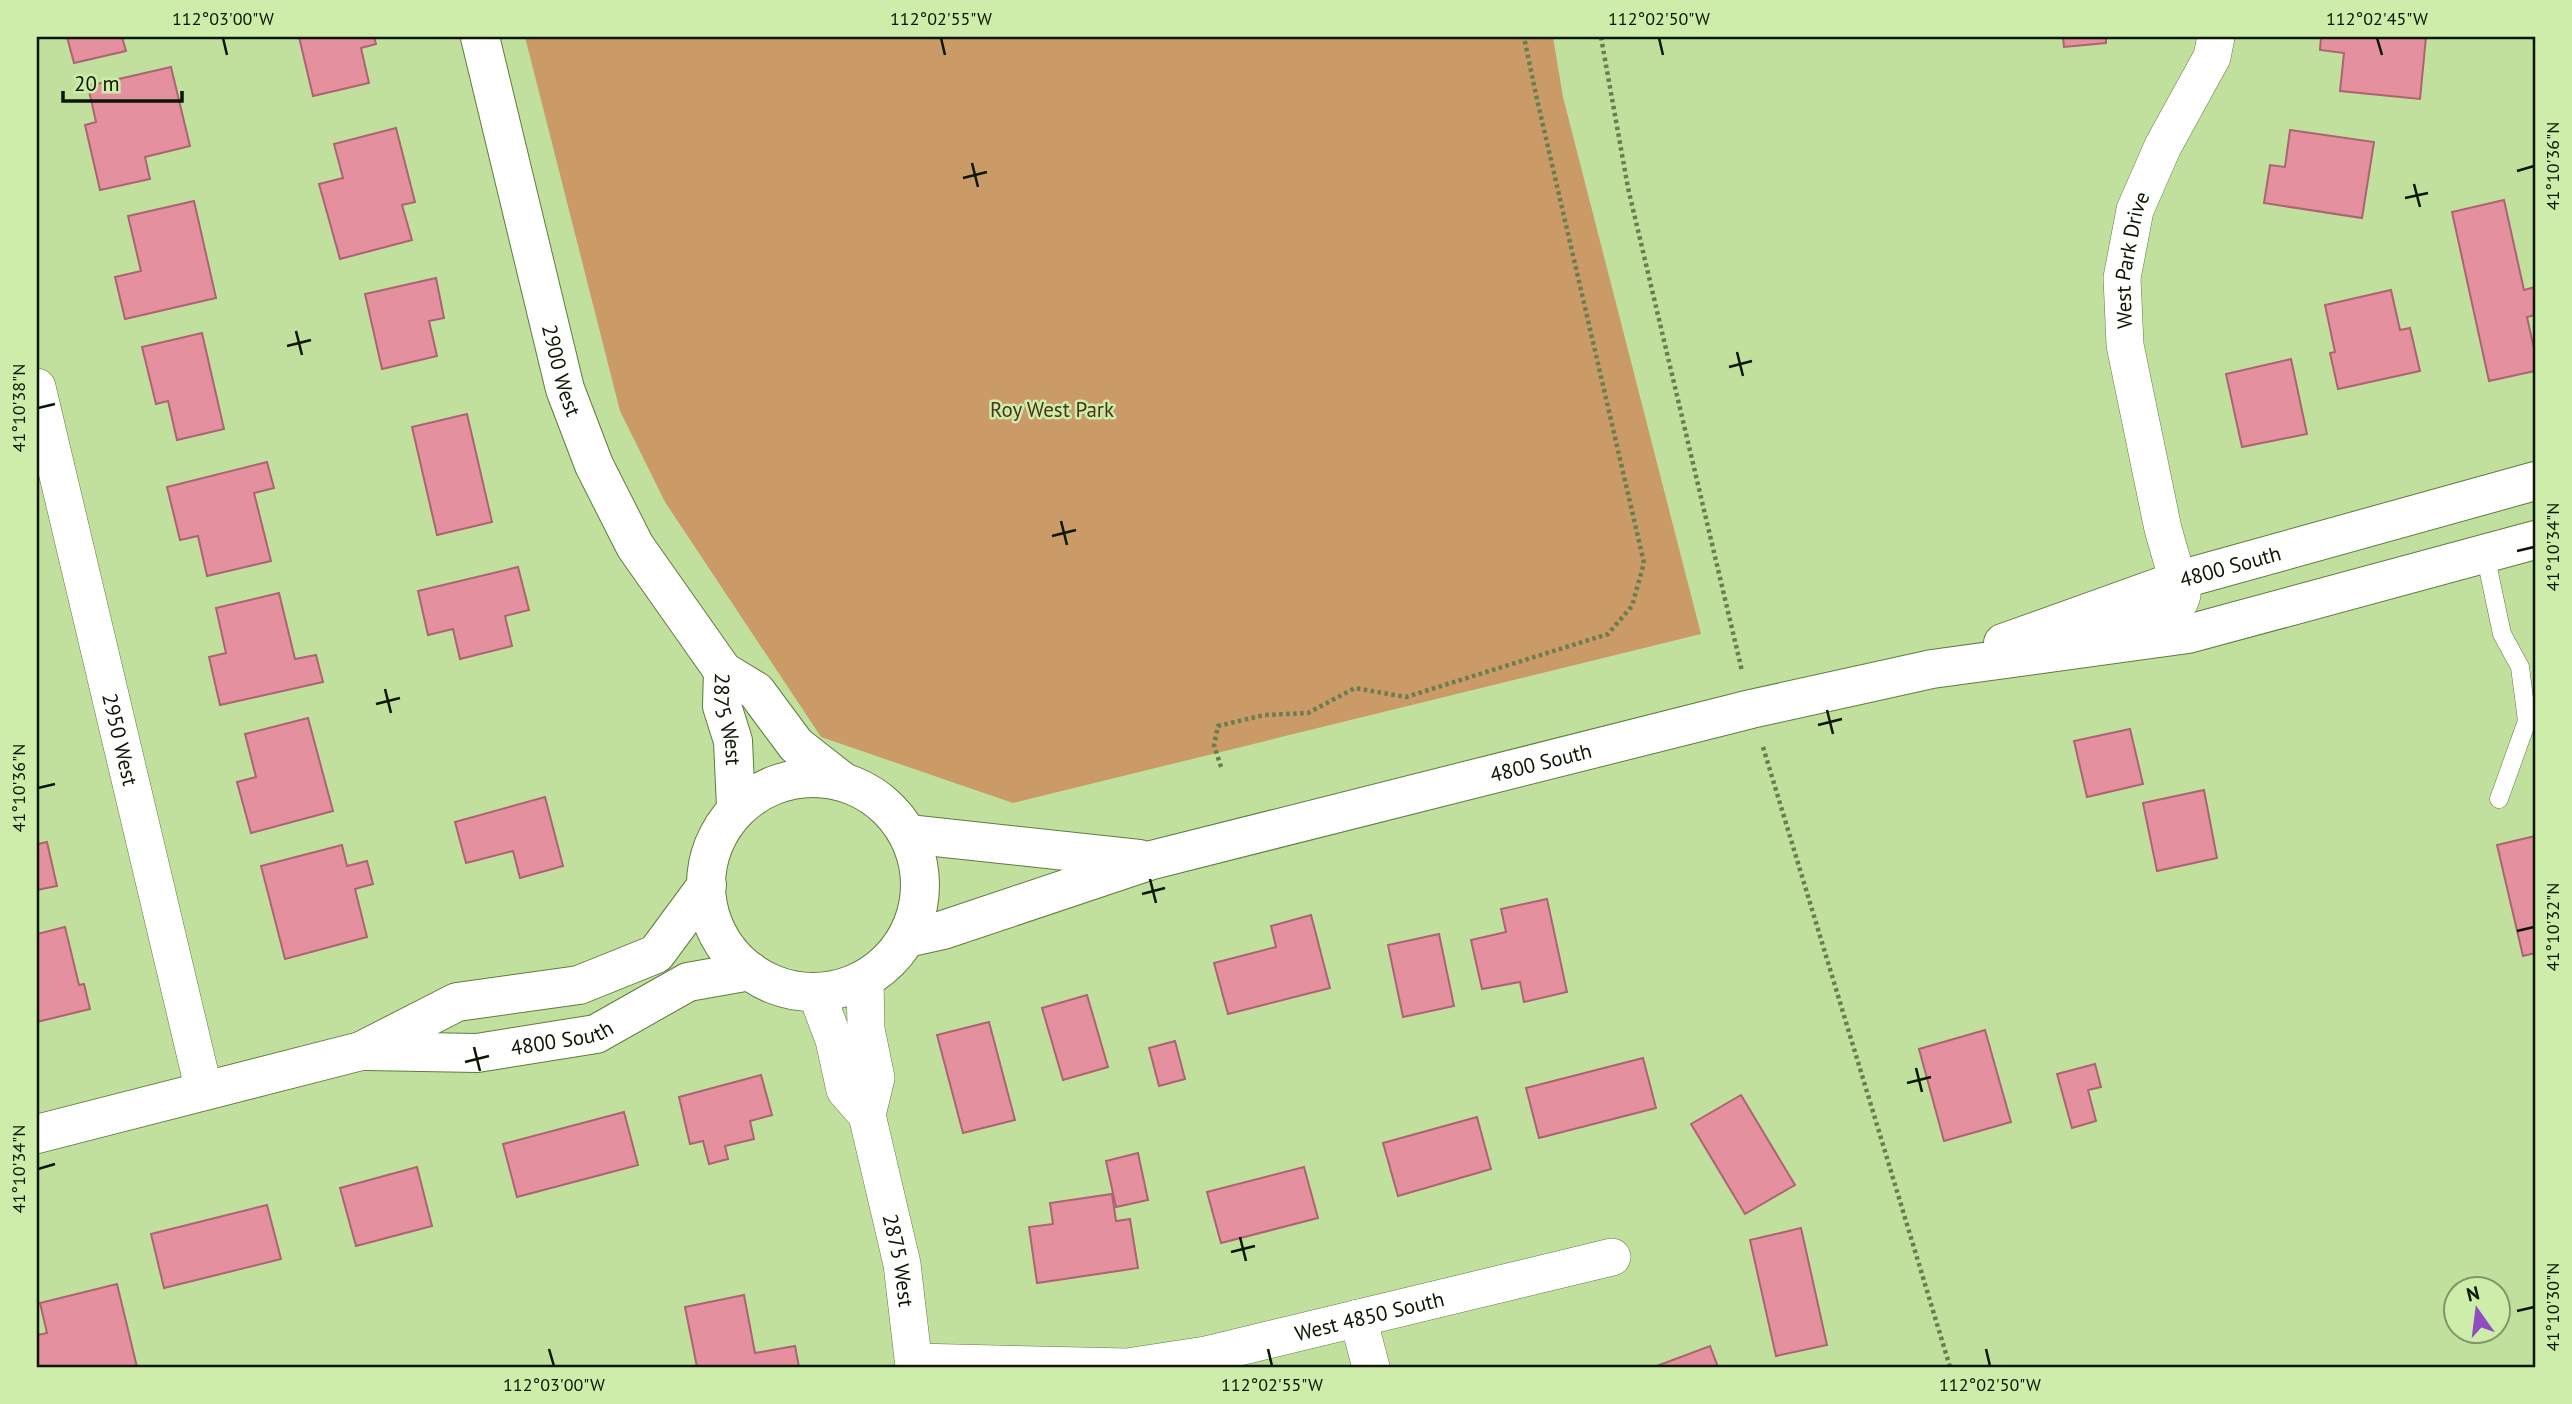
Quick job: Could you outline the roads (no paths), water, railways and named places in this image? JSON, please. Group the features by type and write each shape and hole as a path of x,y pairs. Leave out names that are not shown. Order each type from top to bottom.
{"main road":[{"name":"2900 West","path":"480,37 565,389 589,452 635,546 723,671"},
{"name":"4800 South","path":"1932,669 2179,580 2526,485"},
{"name":"4800 South","path":"907,938 943,930 1152,860 1751,709 1932,669 2188,634 2535,540"},
{"name":"2875 West","path":"736,807 733,741 722,706 723,671 756,691 796,745 842,782"},
{"path":"808,778 842,782 869,793 891,810 908,834 920,868 919,904 907,938 888,962 864,979 842,988 816,992 794,990 771,983 750,971 726,947 711,918 707,885 710,855 723,826 736,807 774,785 808,778"},
{"name":"4800 South","path":"908,834 1152,860"},
{"name":"4800 South","path":"37,1134 361,1051 457,1002 579,985 656,954 707,885"},
{"name":"4800 South","path":"361,1051 477,1053 596,1034 688,982 750,971"}],"street":[{"name":"West Park Drive","path":"2179,580 2163,529 2125,345 2122,278 2135,210 2164,146 2212,57 2216,37"},
{"name":"2950 West","path":"37,387 204,1091"},
{"name":"2875 West","path":"864,979 866,1029 876,1078 867,1115 901,1264 915,1364"},
{"name":"2875 West","path":"816,992 834,1040 845,1090 867,1115"},
{"name":"West 4850 South","path":"915,1364 1127,1367 1206,1355 1612,1257"},
{"path":"1358,1318 1371,1367"}],"lane":[{"path":"2486,554 2502,634 2520,667 2527,721 2499,799"}],"park label":[{"name":"Roy West Park","path":"1052,409"}]}
